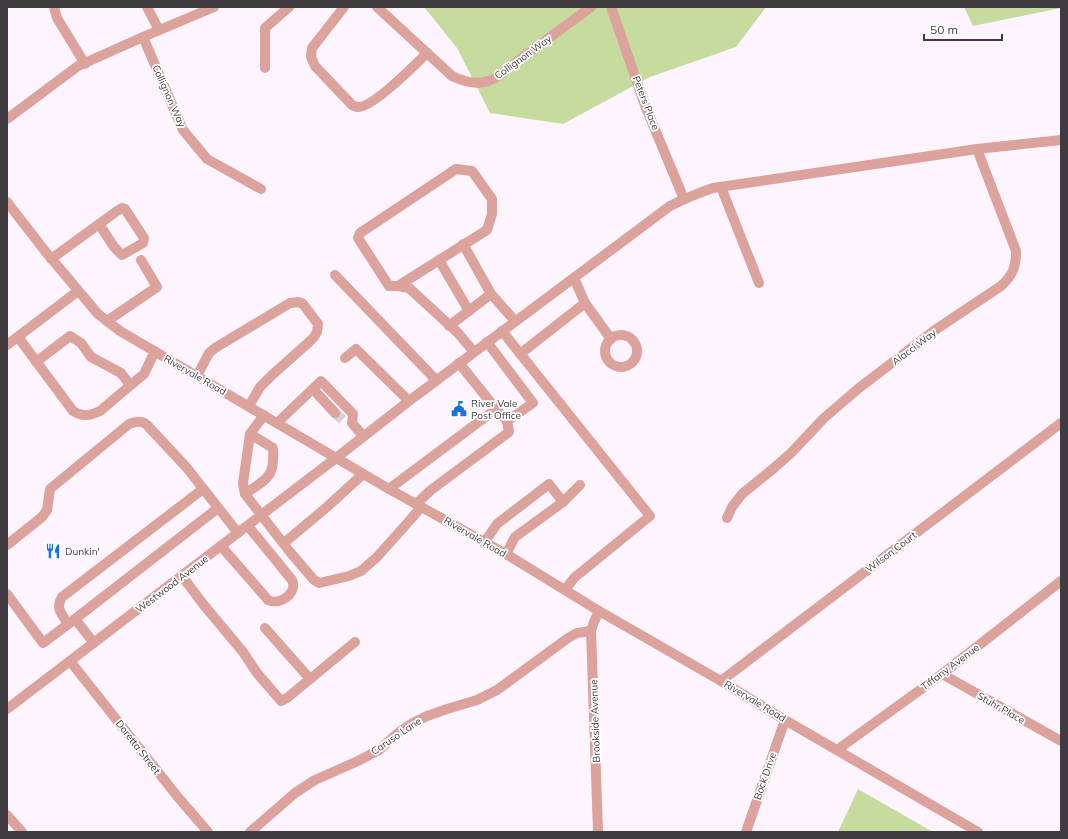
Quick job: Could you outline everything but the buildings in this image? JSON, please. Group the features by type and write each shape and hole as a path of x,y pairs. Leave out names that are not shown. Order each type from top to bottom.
{"street":[{"path":"54,7 57,18 84,64"},
{"path":"147,7 159,30"},
{"path":"266,68 265,28 289,7"},
{"path":"344,7 312,48 311,56 315,66 352,105 358,107 366,105 391,87 427,53"},
{"name":"Collignon Way","path":"377,7 452,76 463,81 473,83 484,82 503,74 507,69 591,7"},
{"name":"Peters Place","path":"611,7 646,108 684,199"},
{"path":"7,119 78,66 209,8"},
{"name":"Collignon Way","path":"143,37 183,130 207,160 261,189"},
{"name":"Westwood Avenue","path":"7,709 248,526 408,401 670,206 701,192 721,188 977,149 1061,140"},
{"name":"Alacci Way","path":"727,518 732,507 742,494 791,453 824,418 859,388 935,330 1001,286 1009,279 1014,271 1016,251 977,149"},
{"path":"398,286 487,230 492,214 492,199 472,170 456,169 360,233 358,238 389,286 409,288 458,333 474,352"},
{"path":"721,188 759,283"},
{"name":"Rivervale Road","path":"7,202 51,259 98,314 120,331 363,474 506,554 599,611 978,832"},
{"path":"51,259 99,224 117,211 122,208 125,209 144,238 144,241 122,255 99,224"},
{"path":"463,244 491,294 515,321"},
{"path":"107,321 157,287 141,260"},
{"path":"438,260 469,311"},
{"path":"335,275 436,380"},
{"path":"574,278 585,302 611,339"},
{"path":"7,345 78,291"},
{"path":"449,326 491,294"},
{"path":"197,376 209,353 215,348 290,303 298,302 303,304 318,324 316,332 308,343 260,387 249,406"},
{"path":"520,354 585,302"},
{"path":"502,331 650,516 574,578 565,590"},
{"path":"36,362 70,336 80,343 91,357 121,373 130,385"},
{"path":"18,337 73,411 79,415 86,416 93,415 100,411 144,374 155,351"},
{"path":"487,342 533,403 506,421"},
{"path":"345,358 356,349 408,401"},
{"path":"264,415 250,434 243,482 246,494 314,580 319,583 349,576 361,571 377,557 411,519 419,505 431,490 509,432 506,421 459,363"},
{"path":"277,423 321,381 353,414 348,422 363,436"},
{"path":"312,389 336,412"},
{"path":"389,489 496,409"},
{"path":"7,545 42,516 47,510 50,489 129,424 140,421 147,425 186,468 238,533"},
{"name":"Wilson Court","path":"721,681 1061,423"},
{"path":"246,494 268,478 273,469 273,448 250,434"},
{"path":"284,543 363,474"},
{"path":"484,543 497,524 549,484 563,502"},
{"path":"506,554 515,537 563,502 580,485"},
{"path":"94,643 59,610 62,598 203,489"},
{"path":"7,594 43,643 218,508"},
{"path":"221,546 268,600 272,602 283,600 290,594 294,584 248,526"},
{"path":"182,576 280,701 287,698 354,642"},
{"name":"Tiffany Avenue","path":"837,750 942,674 1061,581"},
{"name":"Brookside Avenue","path":"598,832 591,631 599,611"},
{"path":"265,628 310,679"},
{"name":"Caruso Lane","path":"250,832 295,793 314,780 379,750 398,733 427,716 477,700 497,690 568,638 577,633 591,631"},
{"name":"Doretta Street","path":"70,661 177,796 208,832"},
{"name":"Stuhr Place","path":"942,674 1059,737"},
{"name":"Bock Drive","path":"746,832 785,720"},
{"path":"7,815 22,832"}],"green space":[{"path":"424,7 766,7 736,47 650,77 563,124 490,113 457,48"},
{"path":"964,7 1061,7 1061,8 973,26"},
{"path":"858,789 933,832 838,832"}],"tunnel":[{"path":"335,413 344,421"}],"place":[{"name":"River Vale Post Office","path":"459,409"},
{"name":"Dunkin'","path":"53,551"}]}
